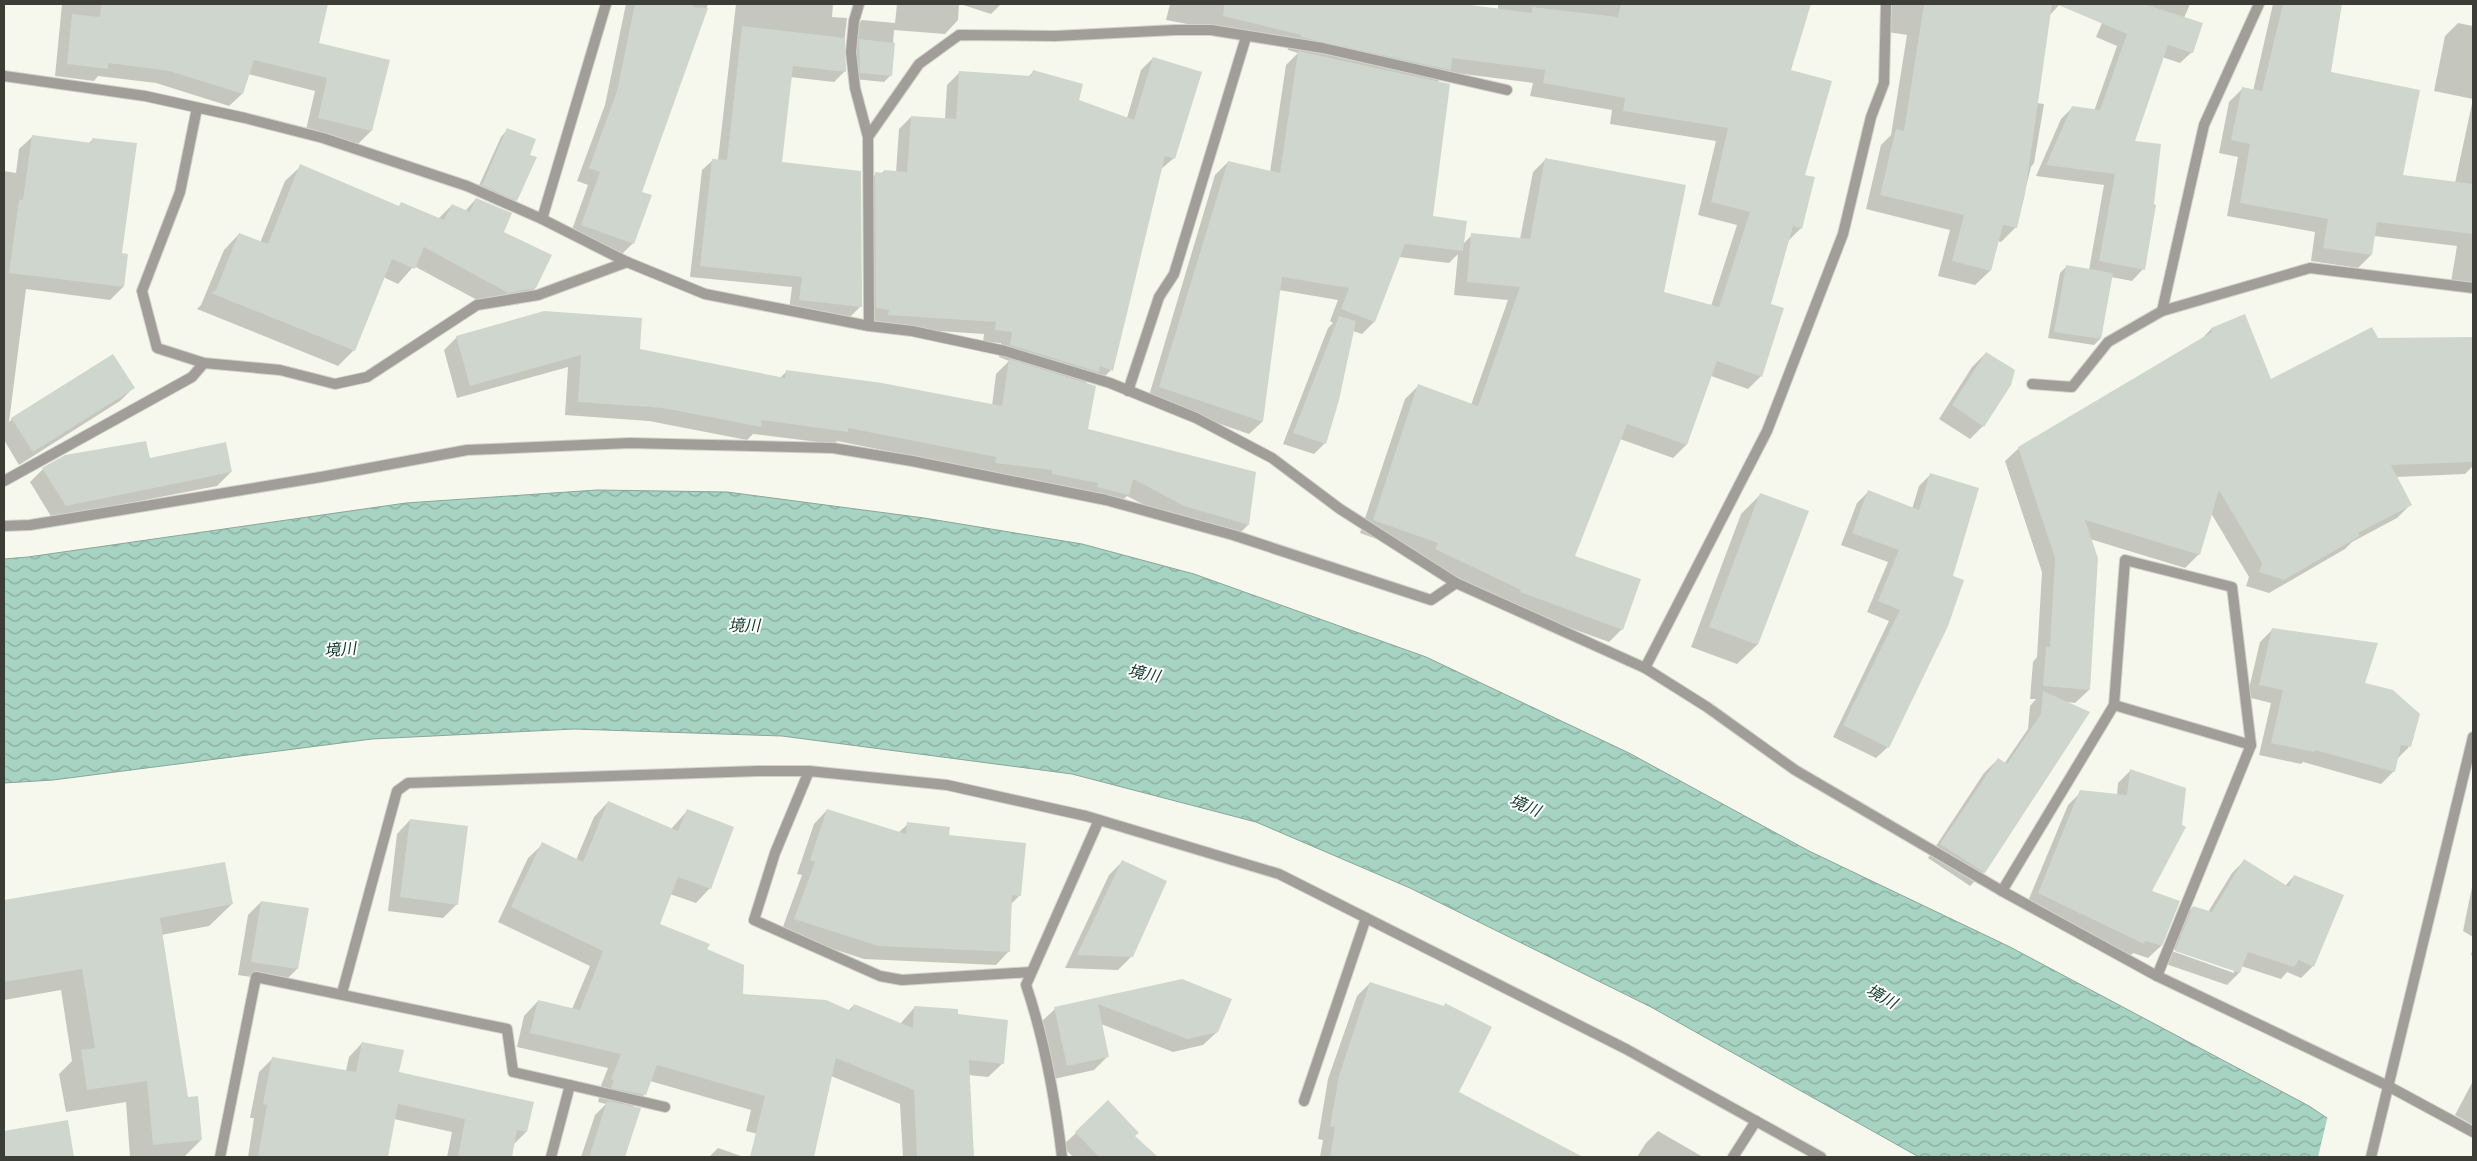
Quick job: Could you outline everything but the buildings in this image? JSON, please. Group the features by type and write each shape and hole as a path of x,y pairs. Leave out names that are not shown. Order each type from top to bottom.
{"street":[{"path":"542,219 606,4"},
{"path":"859,4 854,21 851,52 855,88 868,138 869,326"},
{"path":"1645,668 1767,431 1843,234 1871,117 1884,84 1886,4"},
{"path":"2162,311 2204,125 2259,4"},
{"path":"868,138 918,64 959,35 1055,36 1211,30 1323,48 1507,90"},
{"path":"1128,391 1159,297 1174,274 1246,37"},
{"path":"4,76 145,96 245,118 323,138 467,186 542,219 626,262 705,294 869,326 912,331 1005,351 1128,391 1196,418 1272,458 1340,509 1456,584 1645,668 1706,707 1795,770 2002,891 2157,976 2388,1086 2473,1132"},
{"path":"197,108 180,192 142,291 158,348 204,363 280,370 335,384 367,377 477,305 538,295 626,262"},
{"path":"2032,384 2072,387 2108,342 2162,311 2310,268 2473,288"},
{"path":"4,481 192,377 204,363"},
{"path":"4,526 30,525 322,477 467,450 630,443 833,448 912,461 1106,500 1233,536 1431,600 1456,584"},
{"path":"2002,891 2114,705 2125,560 2232,588 2251,745 2157,976"},
{"path":"2114,705 2251,745"},
{"path":"2371,1157 2472,749 2473,737"},
{"path":"342,993 397,791 408,783 758,771 809,771 947,785 1100,820 1279,874 1560,1014 1821,1157"},
{"path":"809,771 776,853 754,920 880,976 902,980 1031,972"},
{"path":"1062,1157 1056,1103 1040,1028 1026,985 1100,820"},
{"path":"1304,1101 1366,918"},
{"path":"220,1157 256,976 507,1029 513,1072 664,1108"},
{"path":"551,1157 570,1085"},
{"path":"1733,1157 1756,1121"}],"water":[{"name":"境川","path":"597,490 727,492 924,518 1082,544 1194,574 1426,657 1629,753 1809,851 2010,947 2309,1106 2385,1157 1919,1157 1651,1007 1410,888 1256,822 1072,774 782,736 574,729 372,739 53,780 4,783 4,559 406,503"}],"pier":[{"path":"2328,1115 2386,1155 2387,1157 2318,1157"}]}
